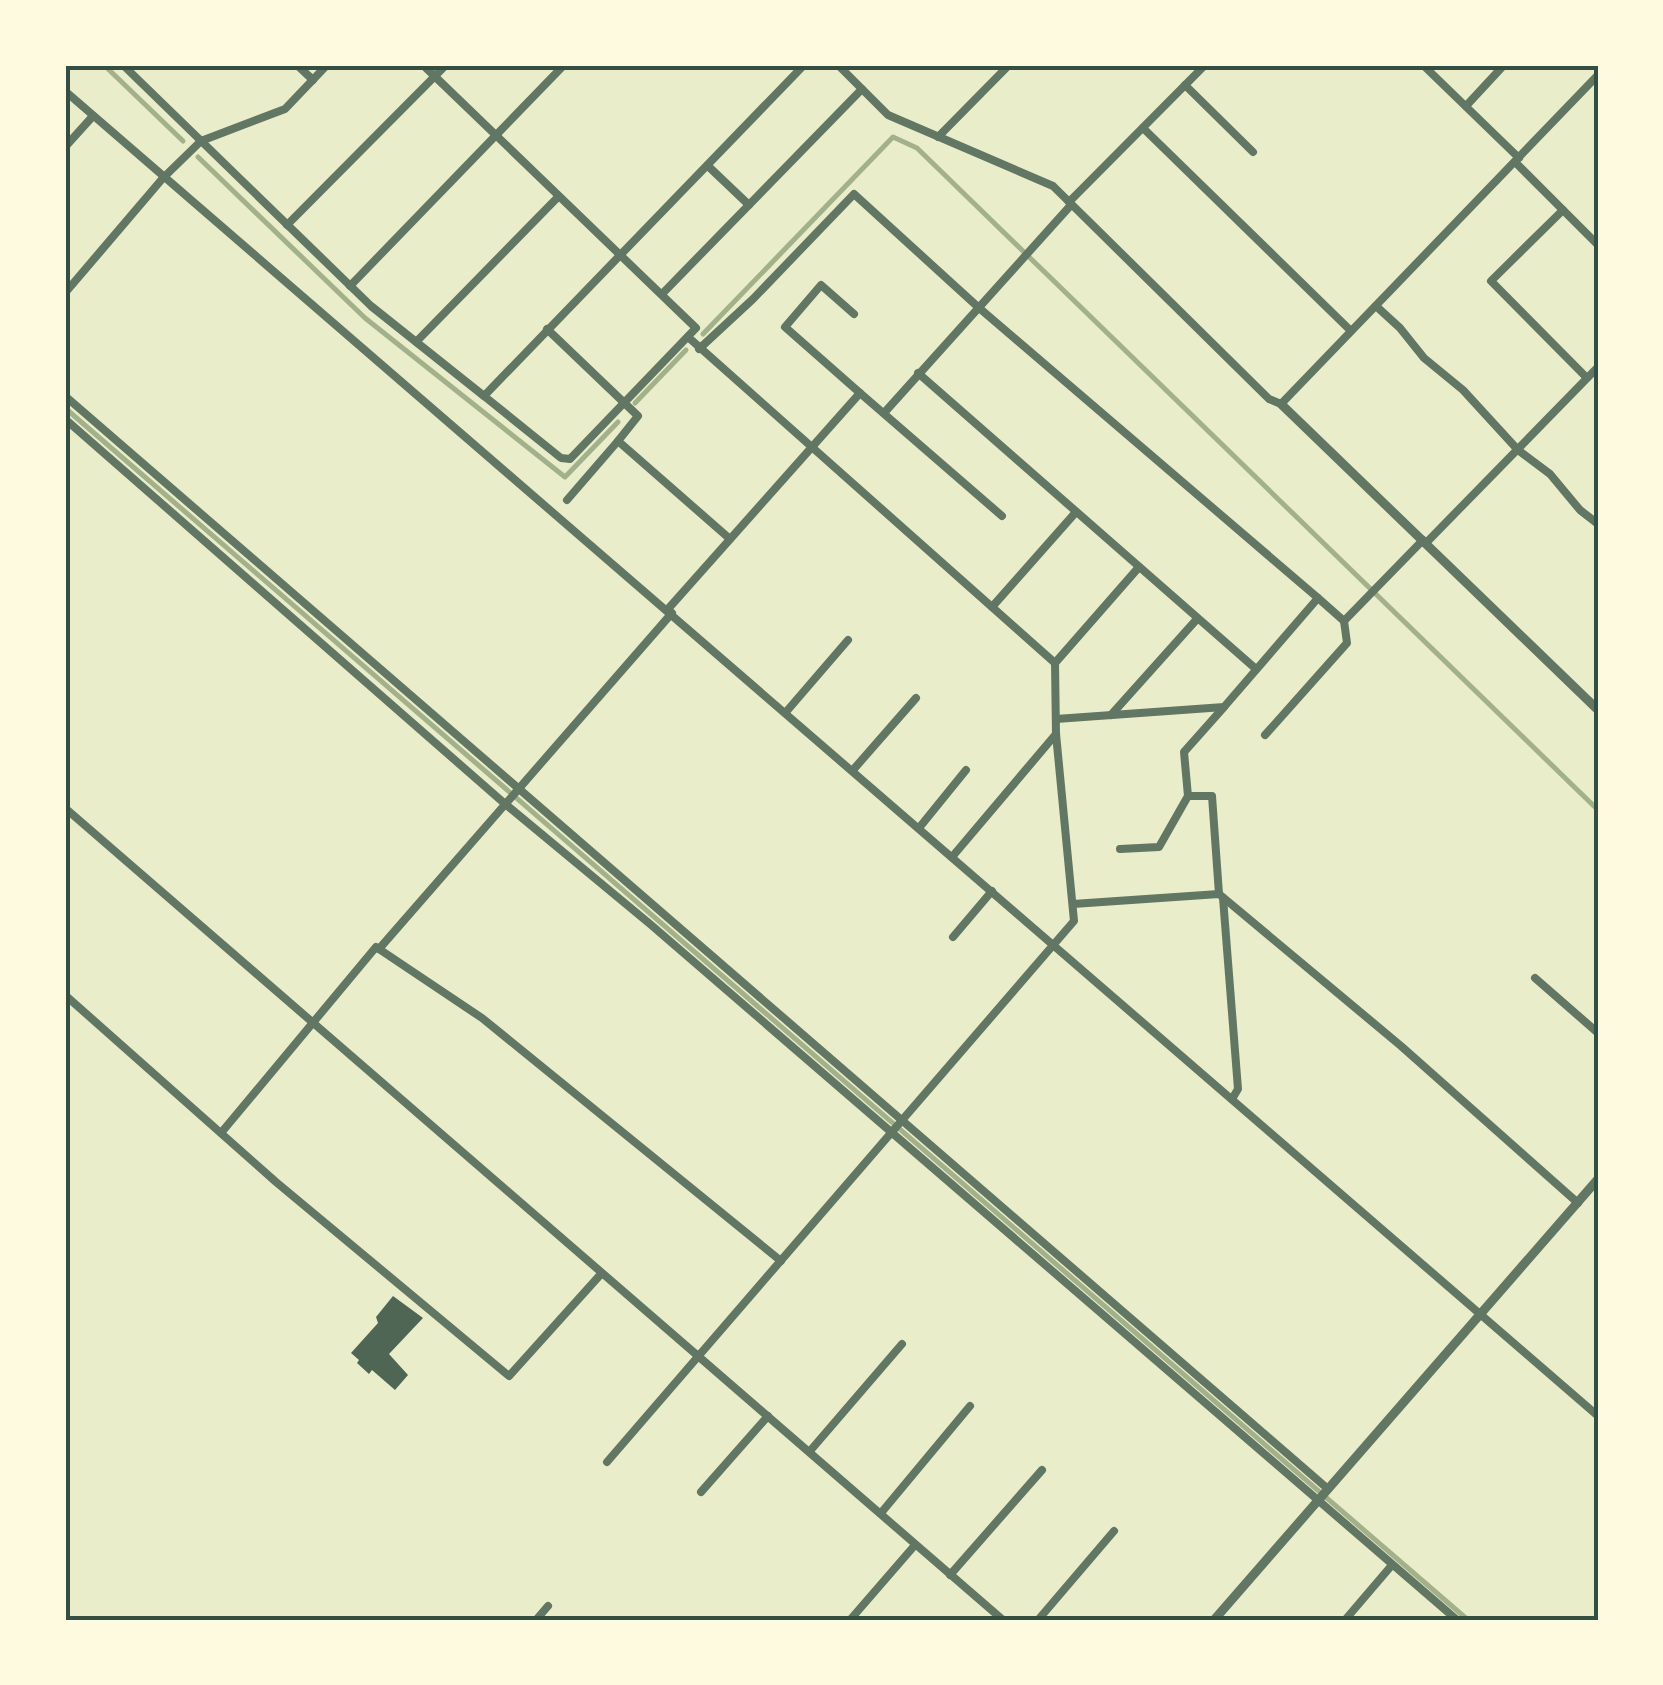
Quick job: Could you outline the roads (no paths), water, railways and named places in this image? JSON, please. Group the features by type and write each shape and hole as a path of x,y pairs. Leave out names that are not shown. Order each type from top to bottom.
{"street":[{"path":"124,65 350,286 561,458 570,458 696,328 423,65"},
{"path":"297,65 313,80"},
{"path":"65,293 163,178 201,140 285,109 326,65"},
{"path":"287,226 446,65"},
{"path":"350,286 564,65"},
{"path":"484,396 804,65"},
{"path":"838,65 888,115 1053,186 1270,399 1281,404 1598,710"},
{"path":"938,137 1009,65"},
{"path":"884,413 1070,204 1205,65"},
{"path":"1422,65 1598,245"},
{"path":"1466,106 1504,65"},
{"path":"1281,404 1598,75"},
{"path":"1185,86 1252,152"},
{"path":"662,294 862,89"},
{"path":"65,91 1598,1416"},
{"path":"65,147 93,116"},
{"path":"1143,128 1352,331"},
{"path":"708,166 749,205"},
{"path":"700,349 854,194 978,307 1344,621 1347,643 1264,735"},
{"path":"416,342 558,197"},
{"path":"1562,210 1491,281 1588,378"},
{"path":"854,314 821,286 784,327 1002,516"},
{"path":"1376,306 1424,358 1475,402 1518,450 1550,474 1580,510 1598,524"},
{"path":"547,328 638,416 567,500"},
{"path":"688,337 1054,663"},
{"path":"1344,621 1598,367"},
{"path":"918,374 1256,669"},
{"path":"379,949 860,393"},
{"path":"65,396 1328,1490"},
{"path":"65,419 504,802 1456,1620"},
{"path":"618,440 730,539"},
{"path":"992,607 1076,512"},
{"path":"608,1462 1074,921 1056,734 1054,663 1139,567"},
{"path":"1120,849 1158,847 1188,796 1184,752 1318,598"},
{"path":"1111,715 1197,618"},
{"path":"786,712 848,640"},
{"path":"853,770 916,698"},
{"path":"1056,718 1224,707"},
{"path":"952,857 1056,734"},
{"path":"919,828 966,770"},
{"path":"1188,796 1212,796 1238,1090 1232,1099"},
{"path":"65,808 1003,1620"},
{"path":"953,937 992,891"},
{"path":"1072,904 1221,896 1401,1046 1578,1202"},
{"path":"220,1132 376,947 482,1018 781,1261"},
{"path":"1535,978 1598,1033"},
{"path":"65,995 220,1132 509,1376 602,1274"},
{"path":"1214,1620 1598,1178"},
{"path":"810,1451 902,1344"},
{"path":"881,1513 970,1406"},
{"path":"701,1492 768,1416"},
{"path":"950,1575 1042,1470"},
{"path":"1038,1620 1114,1531"},
{"path":"850,1620 915,1545"},
{"path":"1345,1620 1392,1565"},
{"path":"536,1620 548,1606"}],"waterway":[{"path":"104,65 183,141"},
{"path":"703,334 893,137 917,148 1598,810"},
{"path":"198,157 365,318 565,477 618,422"},
{"path":"635,403 686,350"},
{"path":"65,408 1468,1620"}]}
